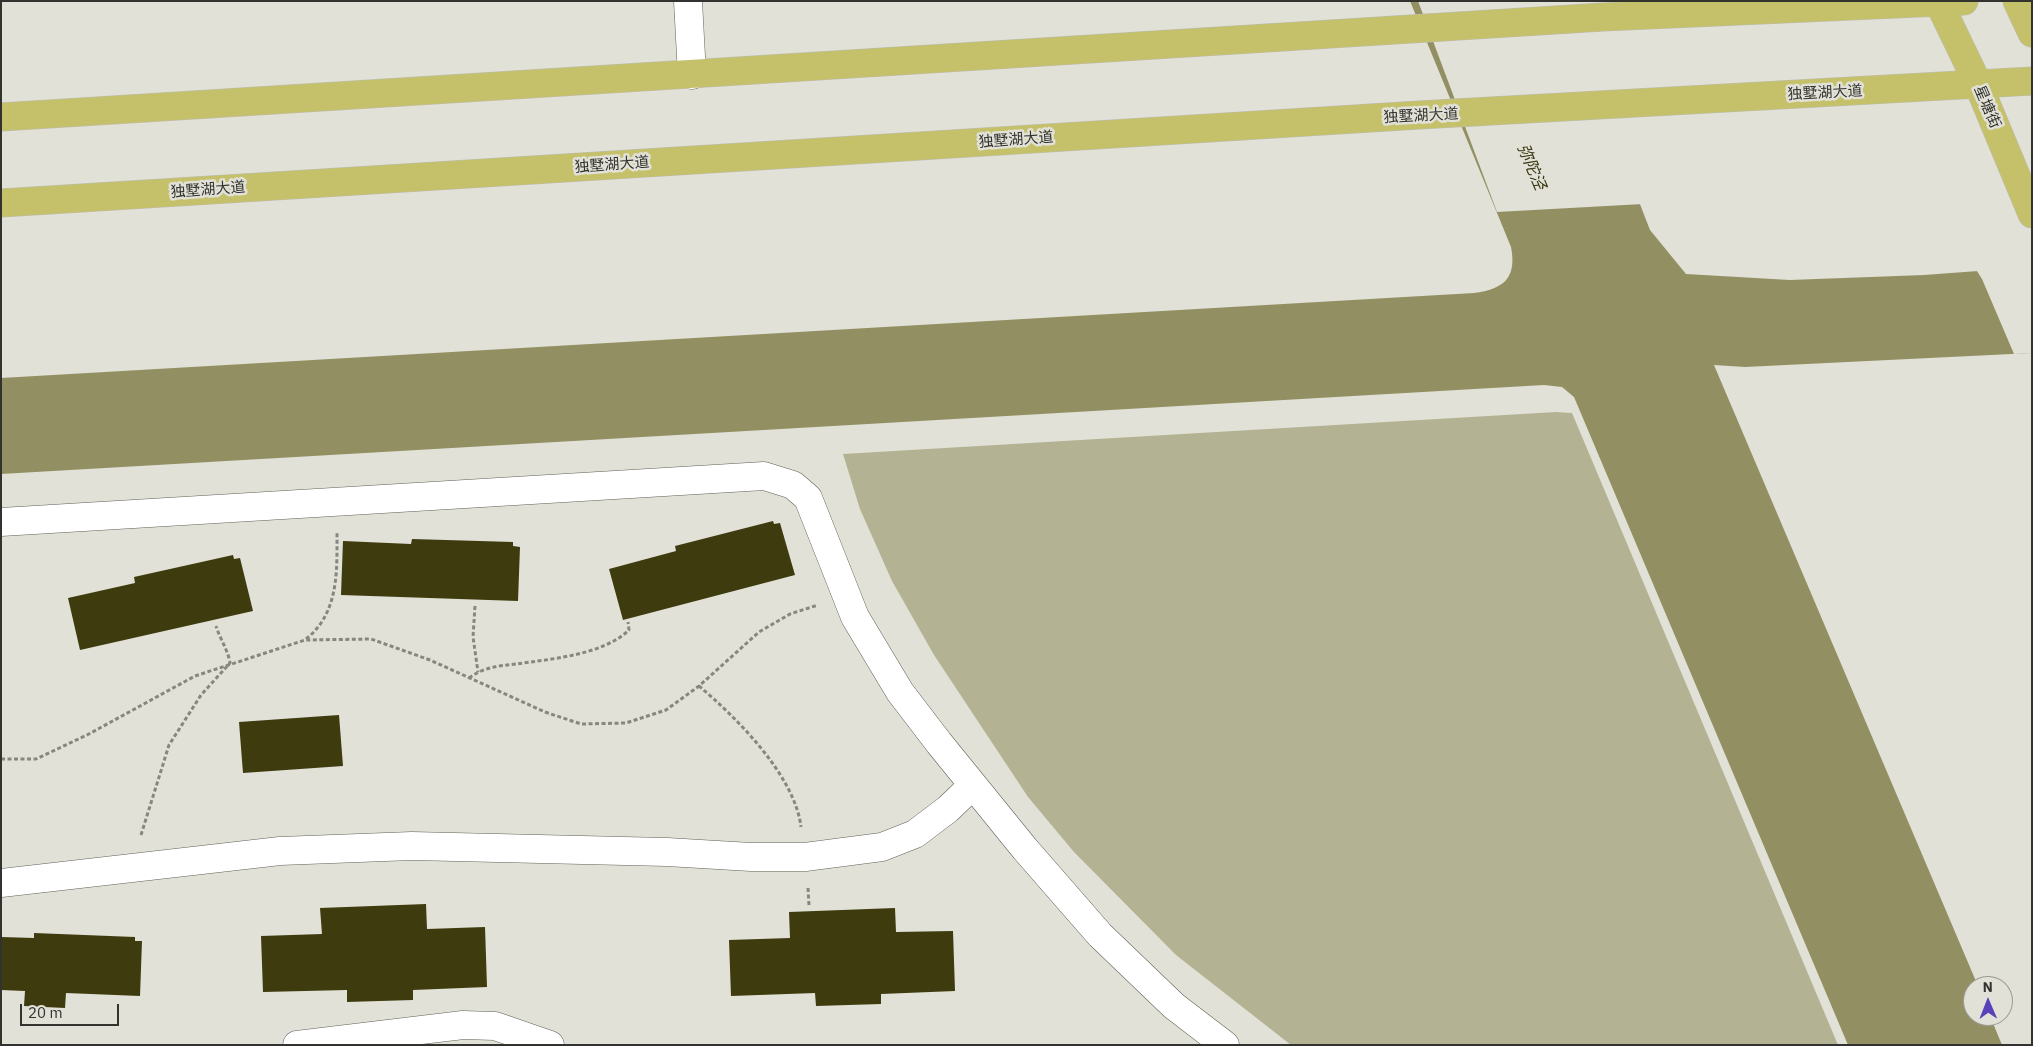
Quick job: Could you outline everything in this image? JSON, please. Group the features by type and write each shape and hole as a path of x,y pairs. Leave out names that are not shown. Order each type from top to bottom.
{"main road":[{"path":"2017,1 2032,34"},
{"path":"1,117 1603,17 1947,2"},
{"name":"星塘街","path":"1947,2 1978,84 2032,214"},
{"name":"独墅湖大道","path":"1,203 1419,115 2032,81"}],"lane":[{"path":"688,1 692,75"},
{"path":"1,522 764,476 793,485 808,498 855,617 900,692 973,785 1100,935 1174,1006 1225,1045"},
{"path":"1,883 280,851 412,846 804,857 882,847 915,834 948,809 973,785"},
{"path":"297,1045 463,1026 495,1026 550,1045"}],"path":[{"path":"306,640 315,632 327,613 336,587 338,502"},
{"path":"1,759 36,759 87,735 195,676 230,663 306,640 371,639 430,660 546,712 581,724 626,723 666,710 699,686 759,632 790,614 848,598"},
{"path":"475,606 473,637 478,672"},
{"path":"469,678 488,668 585,652 609,645 629,630 628,622"},
{"path":"216,626 220,641 228,653 230,663"},
{"path":"142,867 141,836 168,745 201,695 230,663"},
{"path":"699,686 722,705 767,757 786,783 800,819 809,905"}],"green space":[{"path":"1556,412 1572,413 1838,1045 1291,1045 1176,955 1074,852 1028,797 934,655 892,581 860,509 843,454"}],"water":[{"name":"弥陀泾","path":"1410,1 1561,1 1650,230 1686,274 1790,280 1924,275 2032,267 2032,353 1745,367 1714,365 1974,976 1963,976 1963,1026 1994,1026 2002,1045 1848,1045 1574,397 1562,387 1544,385 1,474 1,378 1474,293 1493,288 1506,280 1512,267 1511,247"}],"pier":[{"path":"1418,1 1564,1 1643,204 1497,212"},
{"path":"2032,264 2032,353 2014,354 1982,279 1975,268"}],"building":[{"path":"773,521 774,524 780,523 795,575 623,620 609,569 676,551 675,546"},
{"path":"412,539 513,542 513,546 520,547 518,601 341,595 343,541 411,544"},
{"path":"233,555 234,559 240,558 253,611 80,650 68,598 135,583 134,577"},
{"path":"339,715 343,766 243,773 239,722"},
{"path":"426,904 427,929 485,927 487,987 413,990 413,1000 347,1002 347,990 263,992 261,936 322,934 320,908"},
{"path":"895,908 896,932 953,931 955,991 881,994 881,1004 816,1006 815,993 731,996 729,940 790,938 789,912"},
{"path":"34,933 135,937 135,941 142,941 140,996 66,993 65,1008 24,1006 25,991 1,990 1,937 34,938"}]}
